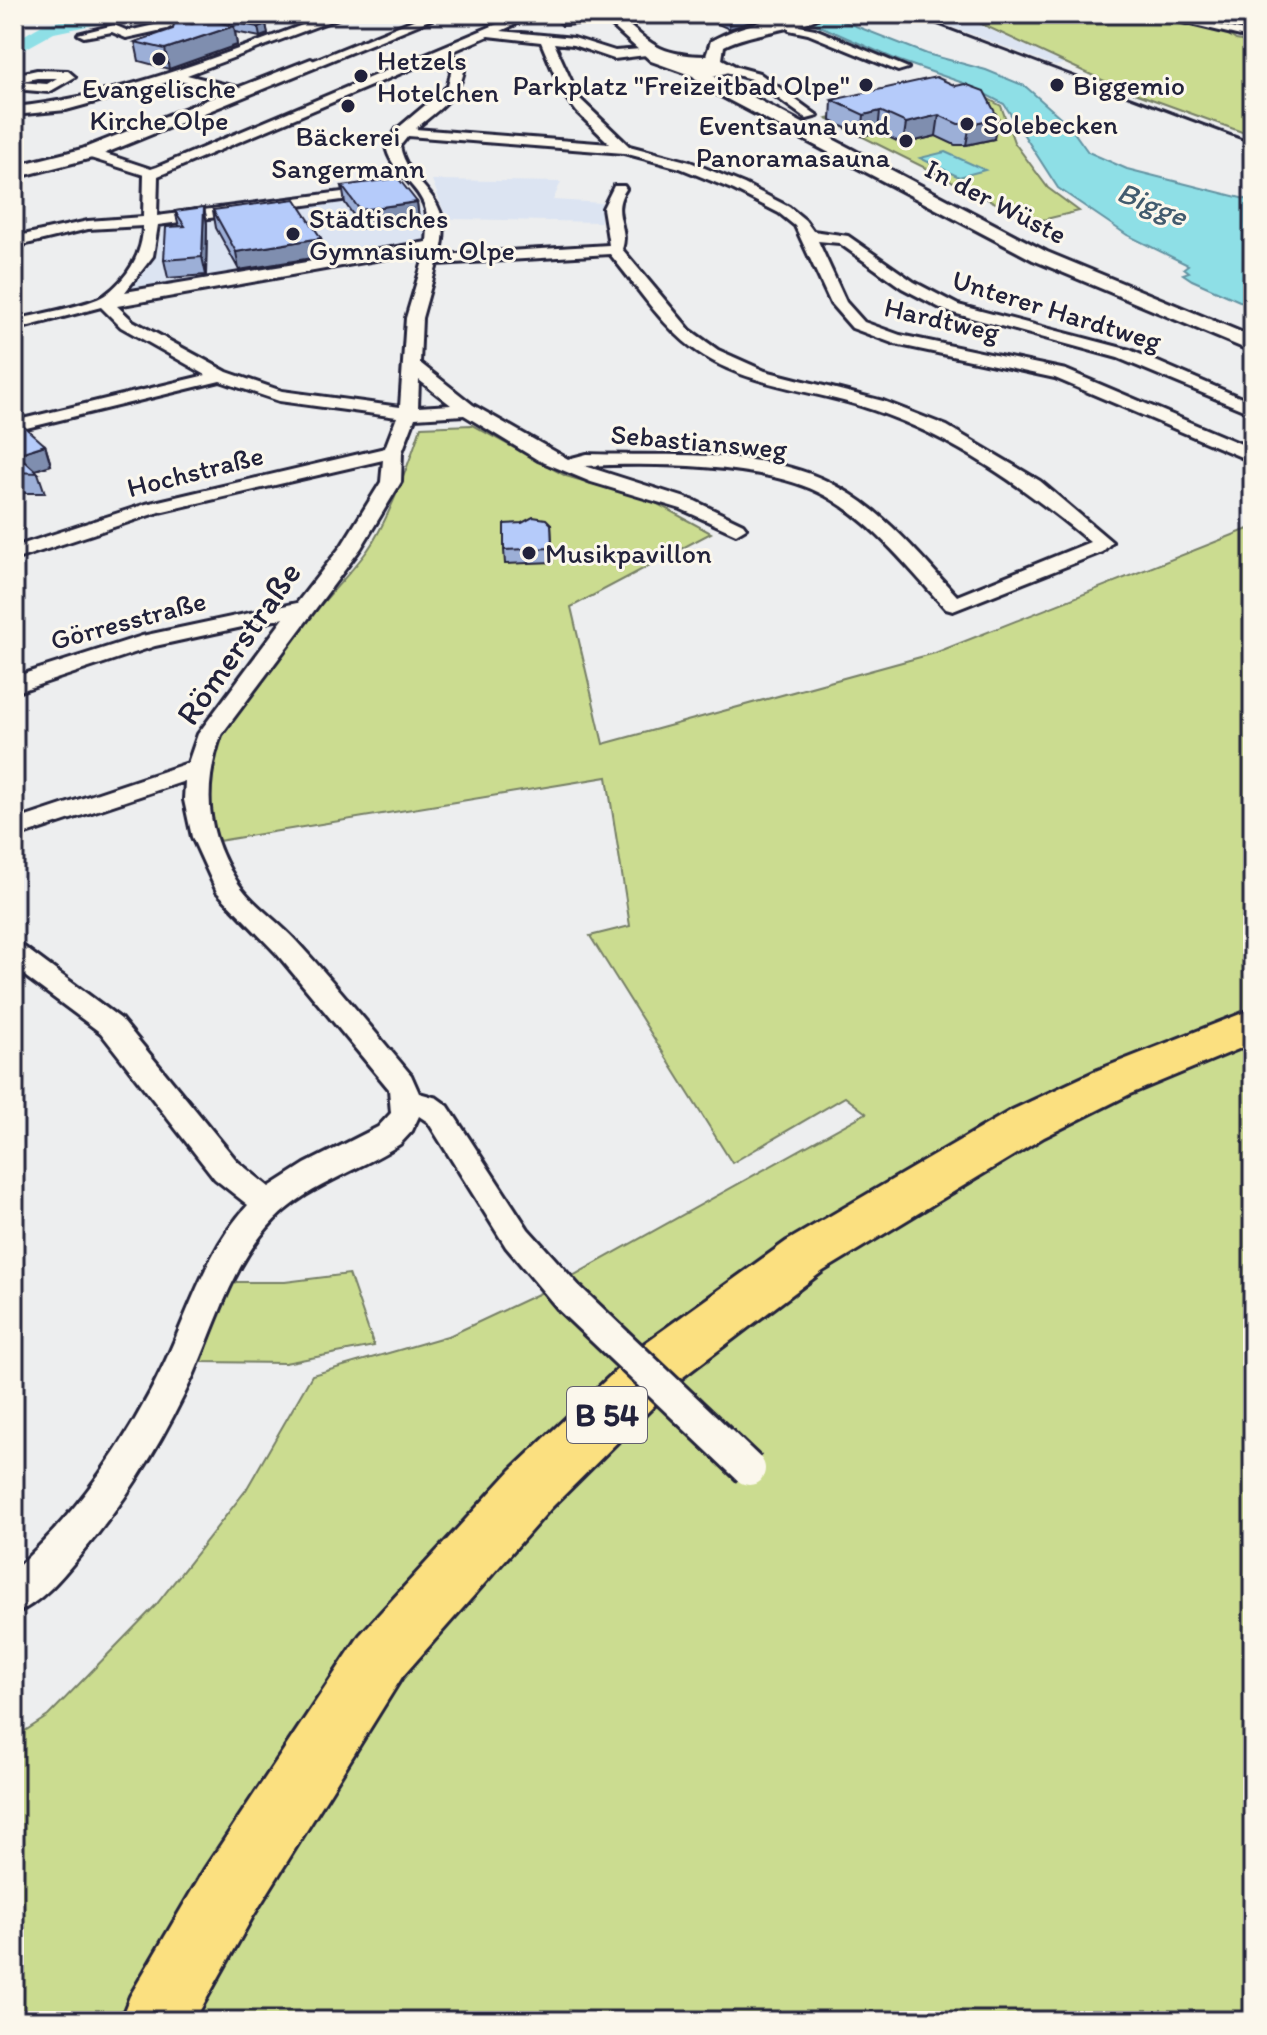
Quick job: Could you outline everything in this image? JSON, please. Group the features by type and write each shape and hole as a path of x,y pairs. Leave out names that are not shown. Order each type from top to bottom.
{"main road":[{"name":"In der Wüste","path":"607,14 663,62 695,67 710,83 720,72 1040,256 1253,345"},
{"path":"695,67 720,72 717,44 816,14"},
{"path":"14,172 89,153 239,92 335,63"},
{"name":"B 54","path":"155,2021 228,1894 381,1656 531,1489 664,1360 805,1256 1027,1124 1114,1082 1253,1025"}],"street":[{"path":"84,34 107,21 126,35 176,23 184,17 182,14"},
{"path":"255,14 210,34 335,63 409,76"},
{"path":"335,63 438,14"},
{"path":"89,153 151,173 531,14"},
{"path":"1155,14 1253,36"},
{"path":"14,111 66,106 174,76 345,16"},
{"path":"378,23 403,28"},
{"path":"793,23 793,28 811,31 902,68"},
{"path":"487,33 574,42 614,55 650,51"},
{"path":"546,40 556,57 563,83 575,101 627,149"},
{"path":"433,252 435,215 420,185 395,157 393,146 402,132 454,88 459,62 440,53"},
{"path":"720,72 745,71 812,116"},
{"path":"174,76 239,92"},
{"path":"439,84 454,88"},
{"name":"Hardtweg","path":"402,132 627,149 685,165 784,210 808,235 839,304 858,325 895,339 1060,374 1253,456"},
{"path":"151,173 148,248 140,265 109,300 109,307 127,324 221,376 279,396 409,413 467,409"},
{"path":"14,242 88,225 420,185"},
{"path":"14,325 109,300 433,252 614,249 617,243 609,207 611,198 619,189"},
{"name":"Unterer Hardtweg","path":"808,235 843,239 908,285 952,308 1124,354 1253,409"},
{"name":"Sebastiansweg","path":"566,465 587,460 759,468 813,482 887,533 953,605 1095,548 1102,542 1033,485 941,430 877,405 759,375 712,354 684,334 614,249"},
{"name":"Römerstraße","path":"408,1101 401,1083 392,1072 286,947 226,886 204,837 196,800 198,768 210,734 282,635 351,548 391,482 393,452 401,425 409,413 414,318 433,252"},
{"path":"413,366 467,409 566,465 688,505 736,528"},
{"path":"14,426 221,376"},
{"name":"Hochstraße","path":"14,554 153,508 393,452"},
{"name":"Görresstraße","path":"14,686 150,641 306,607"},
{"path":"14,830 198,768"},
{"path":"14,954 111,1026 226,1170 246,1188 270,1203"},
{"path":"14,1595 57,1552 111,1486 173,1382 223,1267 244,1233 270,1203 294,1186 394,1131 401,1124 408,1101 427,1106 438,1114 517,1238 570,1299 749,1469"}],"shaded area":[{"path":"918,14 956,14 1064,63 1056,66"},
{"name":"Städtisches Gymnasium Olpe","path":"432,180 561,182 553,200 602,203 601,222 453,219 444,212"},
{"name":"Städtisches Gymnasium Olpe","path":"412,192 424,216 425,241 269,271 129,290 157,255 162,227"}],"green space":[{"path":"960,14 1253,14 1253,28 1220,29 1236,40 1253,43 1253,136 1113,85"},
{"path":"983,96 1001,106 1014,142 1048,188 1079,211 1034,222 827,119 915,99"},
{"path":"472,425 566,476 654,502 711,533 571,607 603,744 935,653 1253,527 1253,2021 14,2021 14,1738 48,1716 156,1605 246,1490 312,1375 451,1335 551,1288 866,1113 845,1097 732,1163 590,936 630,926 607,777 218,841 208,799 211,768 223,736 242,702 292,637 373,543 397,494 421,427"},
{"path":"349,1274 374,1346 285,1363 202,1362 231,1282 285,1282"}],"water":[{"name":"Bigge","path":"793,14 825,14 927,54 986,70 1025,86 1068,124 1088,152 1127,169 1253,201 1253,307 1192,280 1183,274 1189,272 1184,268 1188,265 1127,235 1058,188 1004,104 966,84 897,60"},
{"path":"945,152 985,170 959,177 920,158"}],"building":[{"path":"175,18 192,24 205,19 234,26 165,49 135,42 173,29"},
{"path":"238,18 266,24 258,27 230,22"},
{"path":"936,77 956,86 965,84 984,91 998,118 958,124 939,115 906,123 880,111 864,115 832,100"},
{"path":"398,178 417,202 360,210 342,186"},
{"path":"295,199 321,238 236,252 213,210"},
{"path":"204,207 202,257 164,260 166,227 185,226 175,211"},
{"path":"21,424 45,445 17,454 38,473 14,472 14,426"},
{"path":"533,517 546,519 551,524 552,548 504,550 504,524 522,523"}],"waterway":[{"path":"14,49 48,29 120,14"}],"railway":[{"path":"910,14 1253,143"}],"place":[{"name":"Evangelische Kirche Olpe","path":"159,59"},
{"name":"Hetzels Hotelchen","path":"361,76"},
{"name":"Parkplatz \"Freizeitbad Olpe\"","path":"866,85"},
{"name":"Biggemio","path":"1057,85"},
{"name":"Bäckerei Sangermann","path":"348,106"},
{"name":"Solebecken","path":"967,124"},
{"name":"Eventsauna und Panoramasauna","path":"906,141"},
{"name":"Städtisches Gymnasium Olpe","path":"293,234"},
{"name":"Musikpavillon","path":"529,553"}]}
